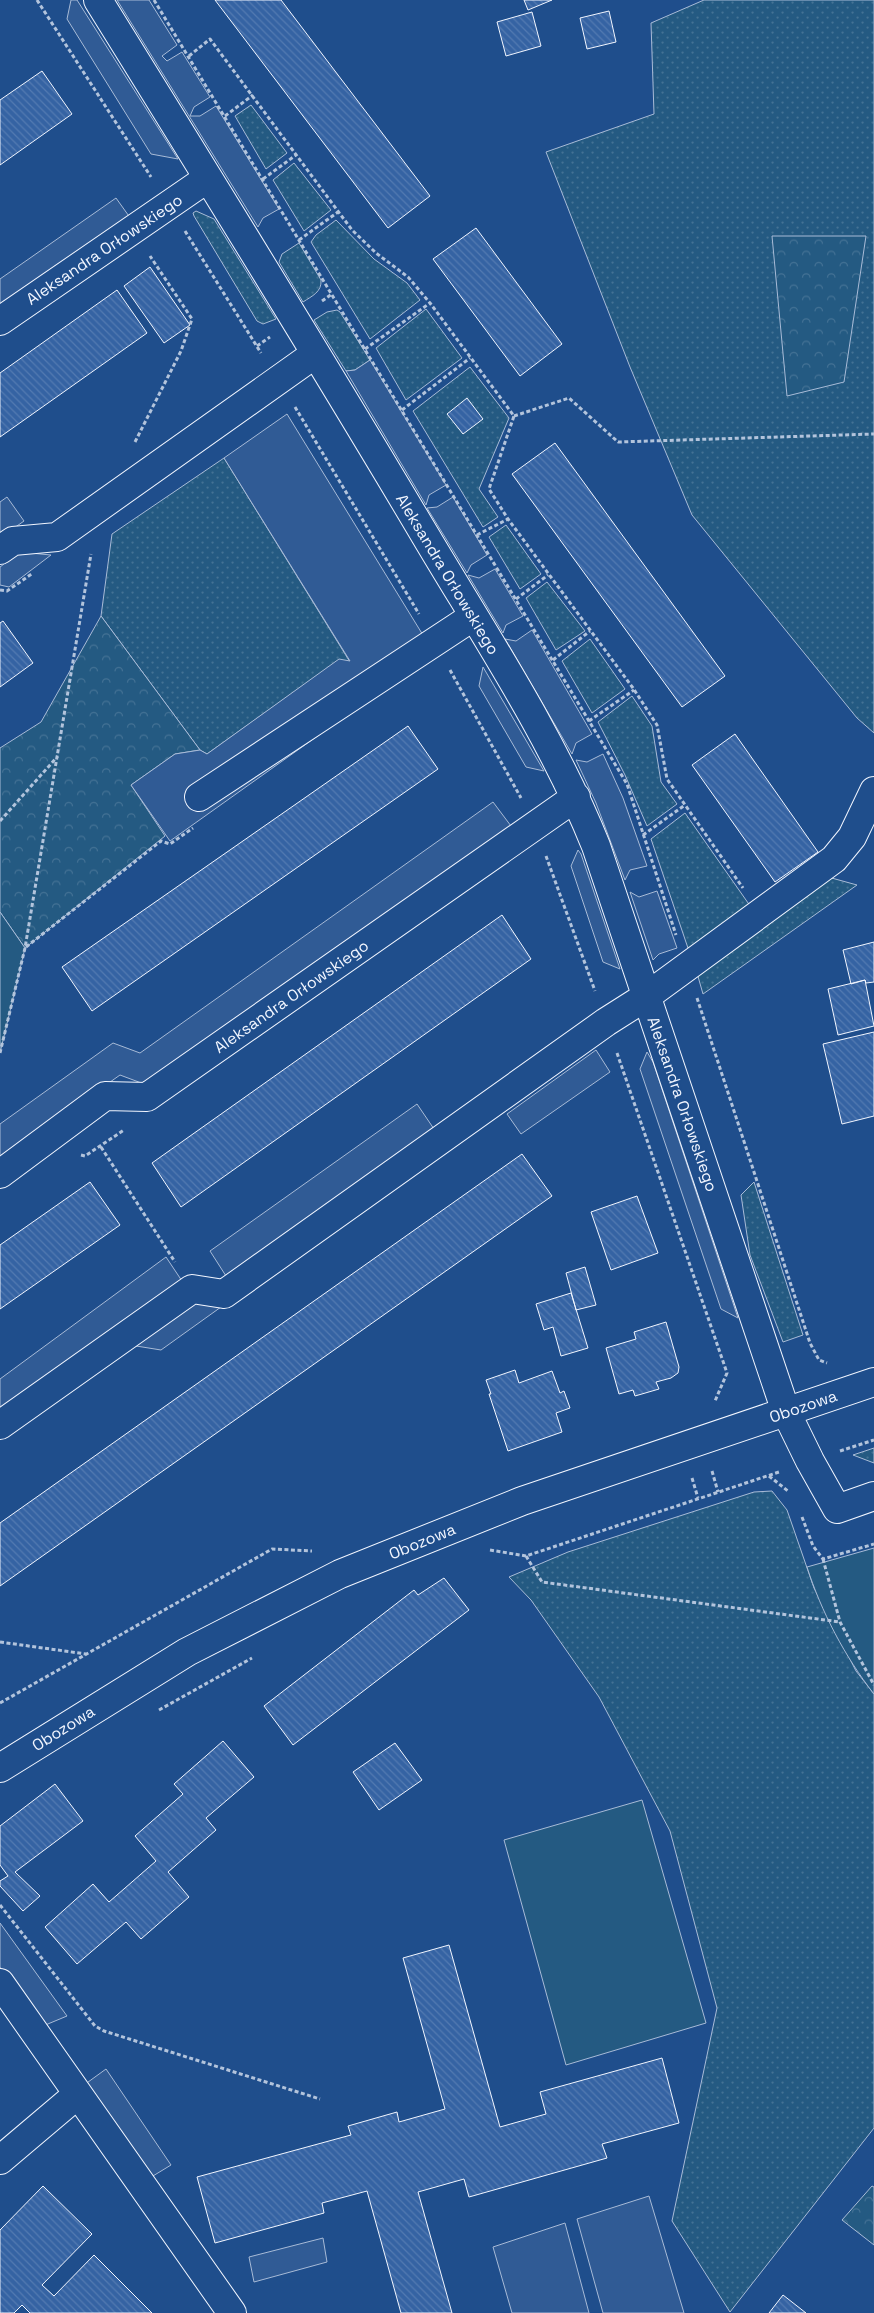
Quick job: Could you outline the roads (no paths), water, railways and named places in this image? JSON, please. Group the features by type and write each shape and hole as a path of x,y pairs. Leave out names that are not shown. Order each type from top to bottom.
{"street":[{"name":"Aleksandra Orłowskiego","path":"98,0 474,616 576,797 596,846 786,1412 837,1509 874,1496"},
{"name":"Aleksandra Orłowskiego","path":"0,321 208,178"},
{"path":"0,550 13,541 57,537 315,354"},
{"path":"199,797 474,616"},
{"path":"0,1425 192,1289 224,1294 606,1022 647,996 834,859 852,837 874,791"},
{"name":"Aleksandra Orłowskiego","path":"0,1174 105,1096 147,1097 576,797"},
{"name":"Obozowa","path":"0,1768 187,1652 340,1574 522,1501 874,1382"},
{"path":"0,1983 232,2313"},
{"path":"0,2160 78,2094"}]}
